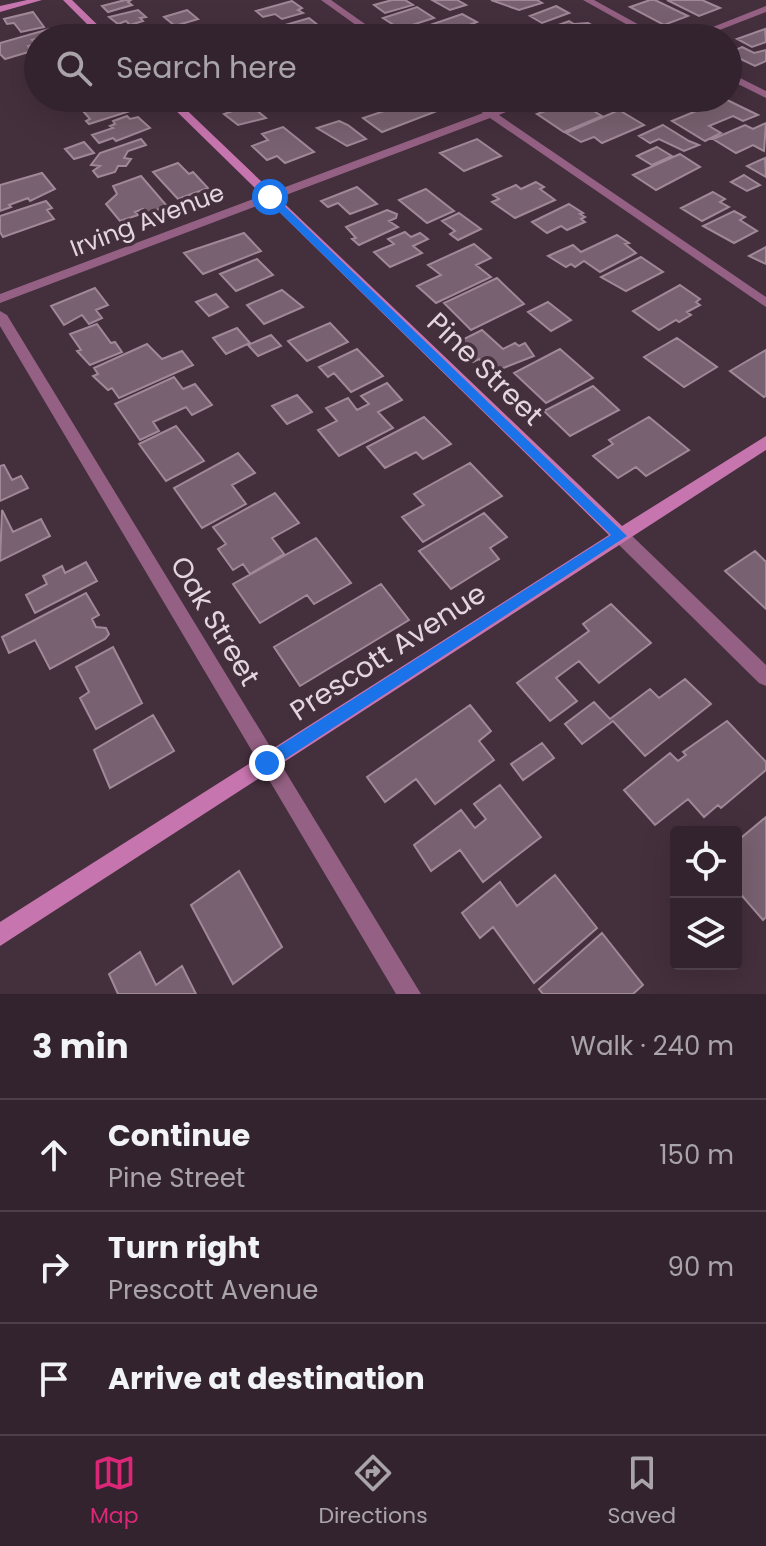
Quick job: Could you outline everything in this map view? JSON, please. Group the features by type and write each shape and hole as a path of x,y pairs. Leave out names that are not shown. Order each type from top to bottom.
{"street":[{"path":"0,9 38,0"},
{"path":"67,0 92,24"},
{"path":"325,0 360,24"},
{"path":"587,0 632,24"},
{"path":"727,24 766,9"},
{"path":"742,82 766,95"},
{"name":"Pine Street","path":"182,112 766,677"},
{"path":"489,112 766,303"},
{"name":"Irving Avenue","path":"0,299 497,112"},
{"name":"Oak Street","path":"0,315 267,763 409,994"},
{"name":"Prescott Avenue","path":"0,935 766,442"}],"building":[{"path":"131,0 128,2 132,5 108,12 102,6"},
{"path":"405,0 413,5 385,13 374,5"},
{"path":"432,0 457,0 466,5 450,10"},
{"path":"491,0 537,0 542,3 519,10"},
{"path":"655,0 688,16 662,24 630,7"},
{"path":"667,0 702,0 720,8 699,16"},
{"path":"292,1 302,8 298,10 303,13 282,19 275,14 263,17 256,11"},
{"path":"556,6 569,13 542,23 530,16"},
{"path":"417,7 434,18 415,24 392,24 383,18"},
{"path":"138,10 146,17 133,24 126,21 118,24 109,17"},
{"path":"187,10 198,19 173,24 164,17"},
{"path":"33,12 42,24 24,24 24,31 21,32 14,23 7,24 4,19"},
{"path":"462,14 477,22 472,24 433,24"},
{"path":"309,18 316,24 289,24"},
{"path":"765,29 766,42 752,47 742,42 742,37"},
{"path":"24,36 24,53 5,59 0,54 0,43"},
{"path":"742,47 754,53 766,50 766,61 755,66 742,60"},
{"path":"742,107 758,115 743,121 733,116 709,126 721,133 705,141 672,121 694,112 742,112"},
{"path":"84,112 127,112 89,124 86,121 90,119"},
{"path":"259,112 266,118 238,125 224,114"},
{"path":"381,112 434,112 382,132 363,118"},
{"path":"595,112 602,116 564,132 537,114"},
{"path":"614,112 622,112 644,125 602,143 594,137 581,142 566,133"},
{"path":"127,116 130,119 138,117 150,128 116,141 113,138 99,143 92,135 113,128 110,126 115,124 113,121"},
{"path":"339,121 366,139 347,146 317,128"},
{"path":"766,123 764,151 753,145 736,153 713,139 745,125 753,129"},
{"path":"663,125 699,145 684,151 659,139 650,143 639,136"},
{"path":"283,127 314,152 285,163 277,156 267,160 252,146 268,140 262,134"},
{"path":"141,139 146,145 128,151 124,158 131,159 126,166 118,166 115,172 98,177 93,171 100,166 91,165 100,153"},
{"path":"477,139 501,156 464,171 440,153"},
{"path":"84,142 94,153 74,159 65,149"},
{"path":"657,147 672,156 652,165 637,156"},
{"path":"680,154 700,167 656,190 633,175"},
{"path":"765,158 766,177 747,166"},
{"path":"178,163 189,174 193,172 208,188 178,199 153,172"},
{"path":"42,173 55,189 0,211 0,185"},
{"path":"744,175 760,185 747,191 731,182"},
{"path":"141,176 167,206 147,214 143,209 135,212 138,215 120,221 106,204 117,194 113,186"},
{"path":"536,182 555,200 515,218 492,202 499,199 493,195 516,185 521,189"},
{"path":"357,187 377,204 350,214 338,203 328,207 321,201"},
{"path":"426,189 454,211 427,223 399,200"},
{"path":"713,192 725,199 720,202 729,207 702,221 681,208"},
{"path":"46,201 52,208 47,210 54,219 3,237 0,216"},
{"path":"569,204 583,213 580,214 585,217 581,219 585,222 567,230 561,226 547,233 532,222"},
{"path":"387,210 397,214 389,221 398,227 359,245 352,239 356,238 346,227"},
{"path":"734,211 745,217 740,220 757,231 734,243 703,226"},
{"path":"459,213 481,229 458,240 450,234 455,231 442,221"},
{"path":"405,232 411,237 420,233 428,239 413,246 422,253 390,267 374,252 394,244 388,239"},
{"path":"244,233 261,251 203,274 184,253"},
{"path":"617,235 629,243 625,244 636,253 600,272 584,261 575,267 571,264 566,267 548,256 573,245 581,252"},
{"path":"474,244 491,258 476,265 491,277 436,303 417,286 441,275 428,265"},
{"path":"766,247 766,264 749,256"},
{"path":"641,257 663,272 626,291 601,277"},
{"path":"257,259 273,275 236,291 220,274"},
{"path":"497,278 524,304 471,330 444,303"},
{"path":"680,285 700,299 696,302 700,305 687,312 691,315 679,322 676,320 659,330 633,311"},
{"path":"95,288 108,305 96,310 102,318 89,324 82,315 64,325 51,306"},
{"path":"282,290 303,307 264,324 247,305"},
{"path":"216,294 228,307 209,316 196,302"},
{"path":"548,302 571,320 551,331 528,312"},
{"path":"330,323 348,342 307,361 288,341"},
{"path":"97,324 122,352 90,365 77,351 81,350 70,334"},
{"path":"237,328 250,343 226,354 213,338"},
{"path":"482,330 503,349 515,343 519,346 525,343 534,356 493,372 479,359 473,362 454,344"},
{"path":"271,335 281,346 258,356 248,345"},
{"path":"677,338 717,367 684,387 644,357"},
{"path":"147,344 162,359 182,351 193,365 119,398 112,388 108,390 93,376 98,374 94,368"},
{"path":"357,349 383,376 351,392 334,373 328,377 319,367"},
{"path":"560,349 593,378 546,403 514,373"},
{"path":"766,350 766,396 764,397 730,371"},
{"path":"174,377 183,389 195,384 212,405 192,415 186,407 153,422 159,431 140,440 115,404"},
{"path":"387,383 402,400 378,412 393,428 339,456 318,430 337,421 326,408 348,398 357,410 369,404 361,396"},
{"path":"593,386 619,410 570,436 544,411"},
{"path":"297,395 312,412 287,424 272,406"},
{"path":"424,417 451,444 423,459 416,452 385,468 367,447"},
{"path":"649,417 689,450 646,476 636,467 618,478 593,456 613,444 609,440"},
{"path":"176,426 204,461 166,481 139,444"},
{"path":"238,453 255,473 232,485 246,504 202,528 174,488"},
{"path":"470,463 502,496 423,542 402,517 424,505 414,494"},
{"path":"4,465 12,480 21,476 28,488 0,501 0,466"},
{"path":"275,493 299,523 272,538 284,554 250,574 243,564 233,570 218,549 226,544 213,527"},
{"path":"2,510 13,532 41,519 50,536 0,561"},
{"path":"484,513 507,537 490,548 499,559 451,589 419,551"},
{"path":"316,538 351,583 314,604 307,595 260,623 233,584"},
{"path":"755,551 766,562 766,609 725,571"},
{"path":"86,562 97,581 35,613 26,595 47,584 43,576 62,566 65,573"},
{"path":"381,584 409,620 300,686 274,647"},
{"path":"86,593 99,615 92,619 96,627 106,628 109,634 105,639 50,669 35,640 9,653 2,637"},
{"path":"611,604 651,643 599,683 579,661 556,678 577,701 550,721 517,683 589,631 583,624"},
{"path":"113,647 142,703 96,729 80,698 89,692 76,667"},
{"path":"685,679 711,704 645,756 613,721 582,744 565,724 594,702 610,719 650,689 659,698"},
{"path":"470,705 491,731 479,741 494,760 435,804 416,779 385,802 367,777"},
{"path":"153,715 174,751 110,788 94,750"},
{"path":"727,721 766,762 766,770 721,808 718,805 704,817 688,799 655,825 624,790 670,753 678,761 686,755 683,752"},
{"path":"542,743 554,758 523,780 511,764"},
{"path":"500,785 541,837 483,882 460,850 431,871 414,845 461,810 475,828 486,819 474,804"},
{"path":"766,817 766,917 763,920 742,896 742,837"},
{"path":"239,871 282,947 233,984 191,905"},
{"path":"555,875 597,928 534,983 493,927 480,938 462,913 500,882 517,906"},
{"path":"602,933 643,985 633,994 543,994 539,989"},
{"path":"140,952 156,985 182,966 196,994 118,994 109,974"}],"route":[{"path":"267,763 621,536 270,197"}]}
